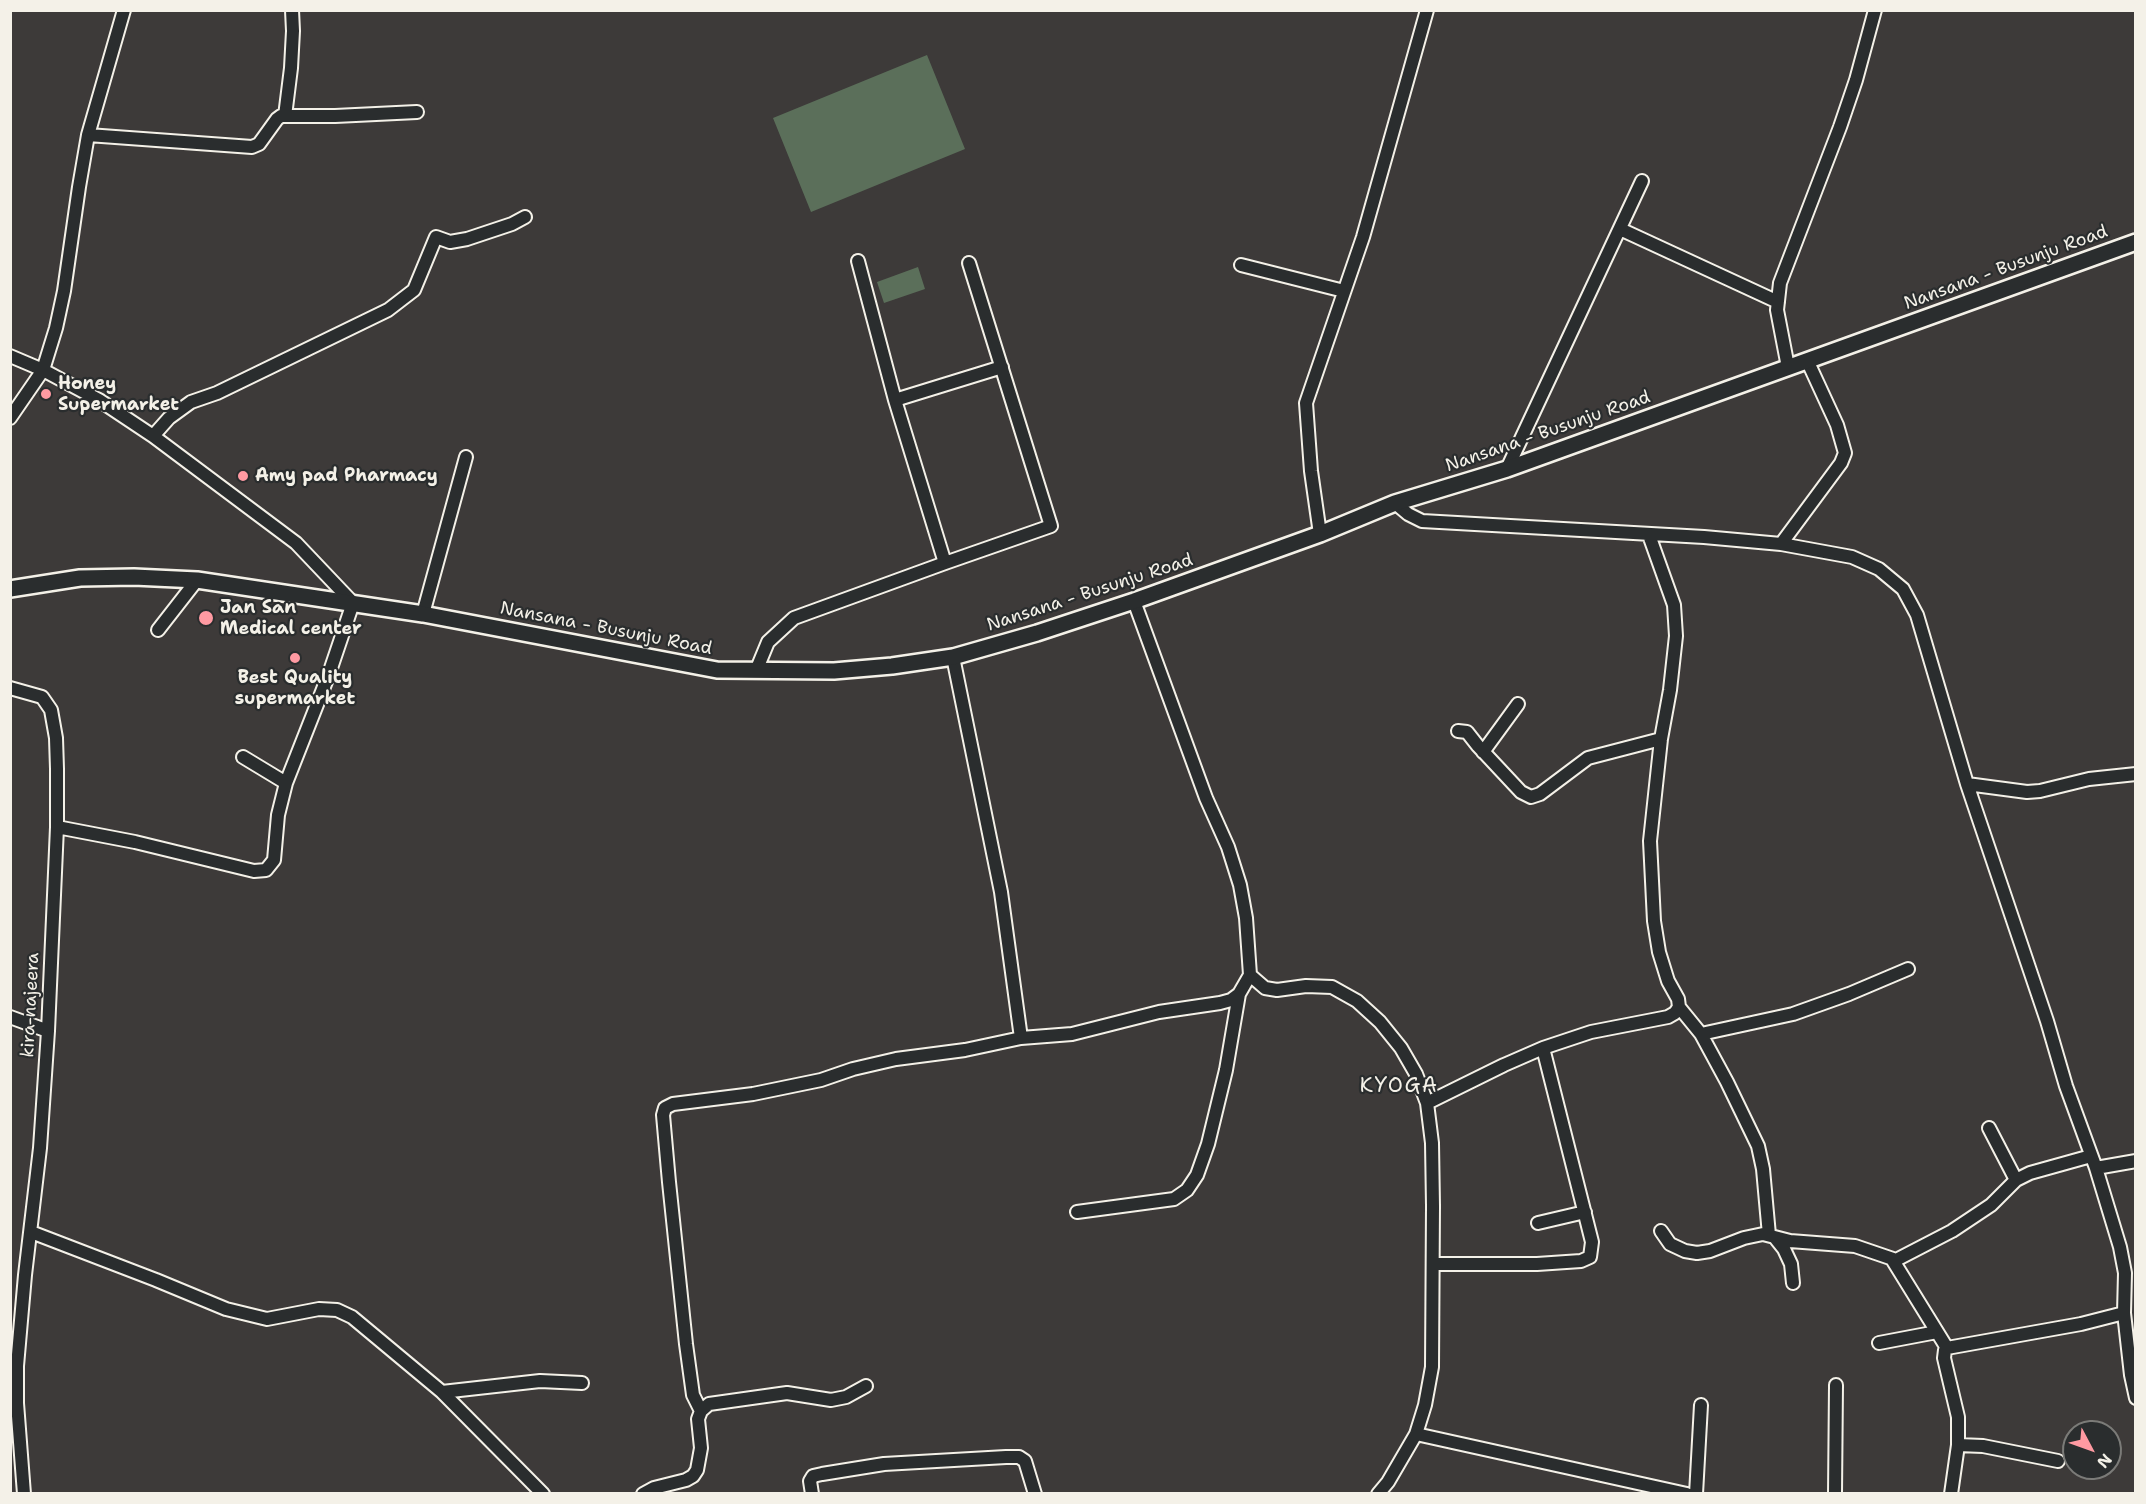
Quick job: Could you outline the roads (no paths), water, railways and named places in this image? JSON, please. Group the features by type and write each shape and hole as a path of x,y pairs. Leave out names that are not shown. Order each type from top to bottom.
{"main road":[{"name":"Nansana - Busunju Road","path":"10,589 80,578 134,577 197,580 423,614 717,670 834,671 892,666 952,657 1037,633 1134,601 1320,534 1395,503 1507,469 2136,242"}],"street":[{"path":"10,418 43,370 64,291 88,135 124,10"},
{"path":"285,116 291,68 292,10"},
{"path":"1320,534 1311,471 1306,403 1363,237 1427,10"},
{"path":"1788,367 1777,310 1780,283 1856,80 1875,10"},
{"path":"88,135 252,147 259,144 277,119 285,116 417,112"},
{"path":"1507,469 1642,181"},
{"path":"153,436 169,418 191,402 217,393 388,310 414,290 436,237 450,242 467,239 525,218"},
{"path":"1620,229 1778,302"},
{"path":"858,261 895,400 945,563"},
{"path":"756,671 768,642 794,618 1052,526 969,263"},
{"path":"1241,265 1344,291"},
{"path":"10,356 43,370 99,400 153,436 296,543 353,603 329,674 286,783 278,815 274,860 266,870 254,871 135,842 57,827"},
{"path":"1781,544 1841,463 1845,453 1837,425 1807,360"},
{"path":"895,400 1002,367"},
{"path":"423,614 466,457"},
{"path":"1395,503 1408,514 1422,521 1781,544 1852,557 1879,569 1903,589 1917,615 1966,784 1980,819 2120,1247 2125,1273 2124,1313 2136,1398"},
{"path":"1649,535 1674,605 1675,626 1670,690 1661,739 1650,842 1651,882 1659,952 1679,1007 1701,1034 1758,1146 1772,1237 1784,1249 1791,1264 1793,1283"},
{"path":"159,630 197,580"},
{"path":"1077,1212 1174,1199 1187,1190 1197,1175 1208,1144 1226,1070 1239,994 1250,975 1246,918 1240,885 1228,847 1206,798 1134,601"},
{"path":"952,657 1001,892 1021,1038"},
{"name":"kira-najeera","path":"10,688 42,697 51,710 56,738 57,827 48,1031 40,1148 17,1366 16,1464 24,1494"},
{"path":"1483,752 1518,704"},
{"path":"1458,731 1467,732 1521,792 1531,797 1540,794 1588,758 1661,739"},
{"path":"243,757 286,783"},
{"path":"1966,784 2027,792 2089,779 2136,774"},
{"path":"1701,1034 1793,1014 1908,969"},
{"path":"1250,975 1265,988 1277,990 1306,986 1332,987 1357,1001 1380,1022 1401,1048 1416,1074 1427,1103 1432,1143 1432,1367 1425,1405 1416,1434 1388,1482 1378,1494"},
{"path":"643,1494 654,1488 693,1476 697,1470 701,1448 697,1426 700,1411 693,1395 686,1344 663,1115 665,1108 673,1104 753,1094 810,1082 896,1059 965,1050 1021,1038 1072,1034 1159,1012 1220,1003 1231,1000 1239,994"},
{"path":"1427,1103 1543,1048 1591,1032 1668,1017 1679,1007"},
{"path":"10,1017 48,1031"},
{"path":"1433,1263 1537,1264 1581,1261 1590,1257 1593,1242 1543,1048"},
{"path":"1989,1128 2016,1180"},
{"path":"1660,1231 1670,1244 1685,1251 1697,1253 1710,1251 1754,1235 1855,1246 1892,1259 1900,1259 1952,1231 1991,1205 2016,1180 2030,1173 2093,1162 2136,1161"},
{"path":"1538,1223 1585,1212"},
{"path":"31,1232 226,1309 251,1316 267,1319 319,1309 337,1310 351,1317 442,1392 543,1494"},
{"path":"1892,1259 1947,1348"},
{"path":"1947,1348 2081,1324 2124,1313"},
{"path":"1879,1343 1937,1332"},
{"path":"1947,1348 1944,1354 1958,1417 1958,1445 1951,1494"},
{"path":"442,1392 540,1380 582,1383"},
{"path":"1835,1494 1836,1385"},
{"path":"700,1411 709,1404 787,1393 831,1400 846,1397 866,1386"},
{"path":"1696,1494 1701,1405"},
{"path":"1416,1434 1687,1494"},
{"path":"1958,1445 1983,1446 2058,1461"},
{"path":"812,1494 810,1480 813,1476 822,1474 884,1464 1006,1456 1019,1457 1025,1461 1035,1494"}],"place":[{"name":"Honey Supermarket","path":"46,394"},
{"name":"Amy pad Pharmacy","path":"243,476"},
{"name":"Jan San Medical center","path":"206,618"},
{"name":"Best Quality supermarket","path":"295,658"}],"district":[{"name":"KYOGA","path":"1399,1087"}]}
